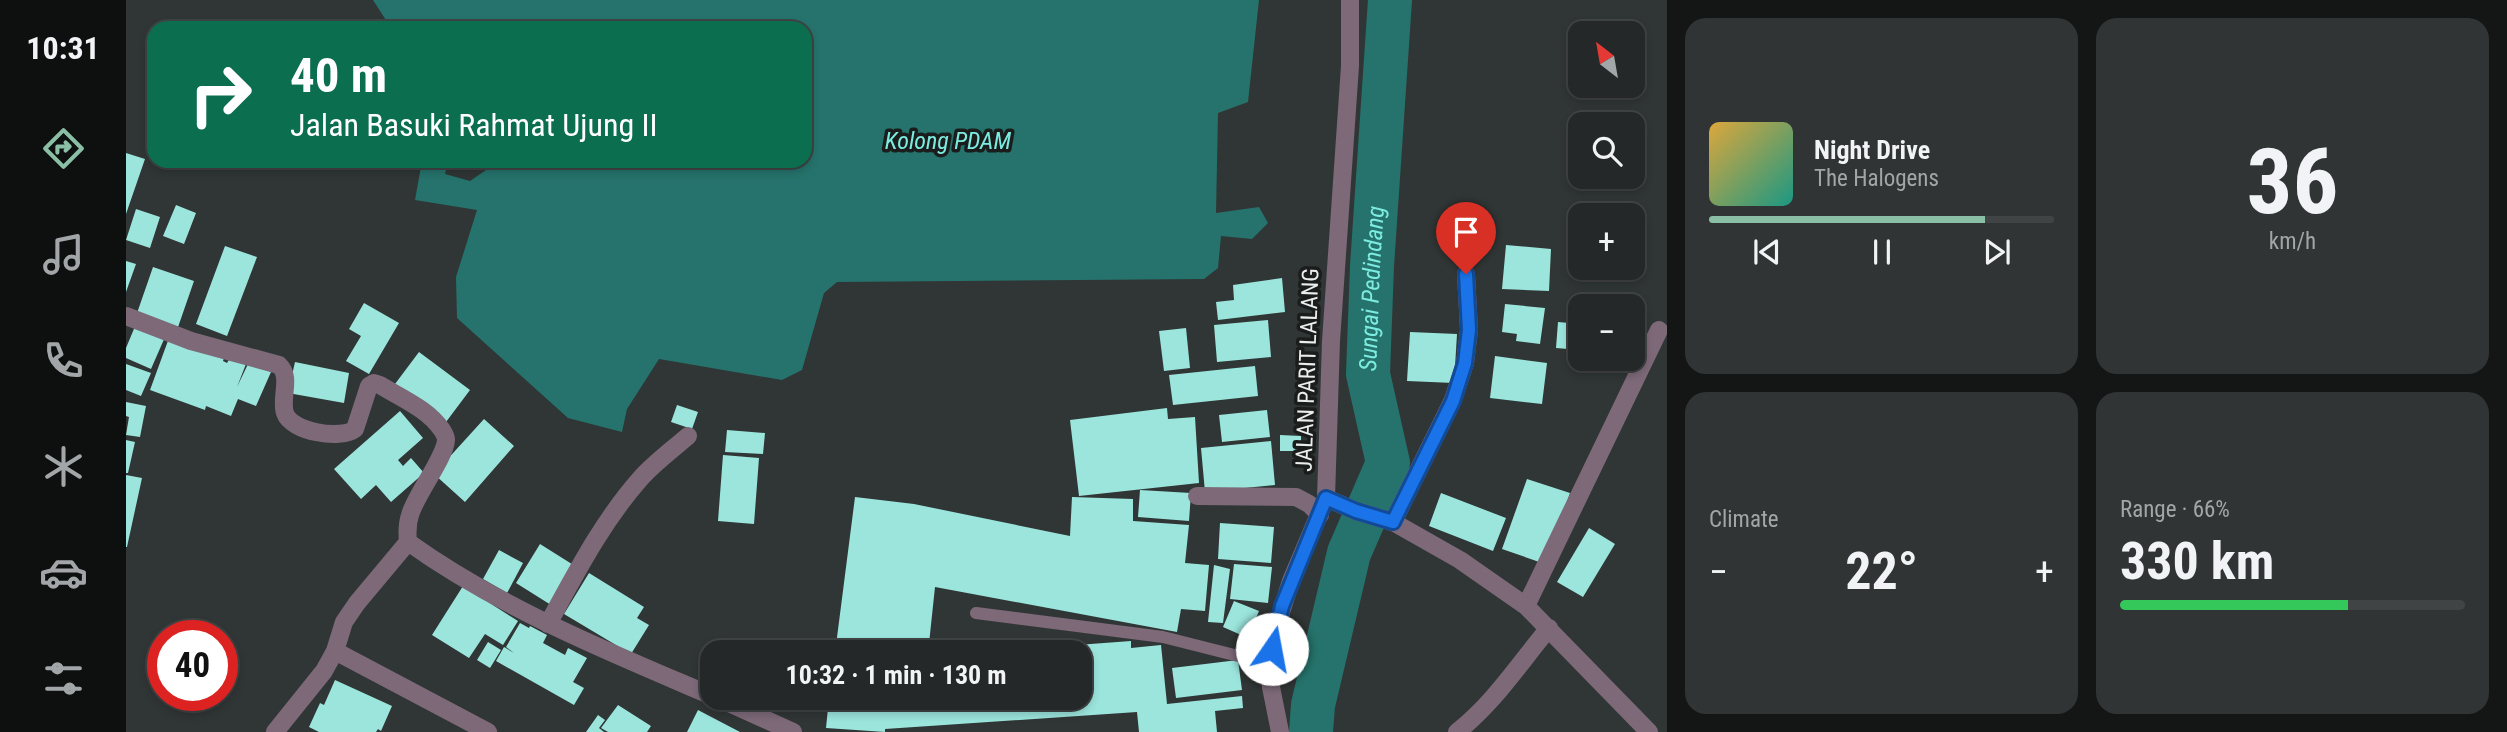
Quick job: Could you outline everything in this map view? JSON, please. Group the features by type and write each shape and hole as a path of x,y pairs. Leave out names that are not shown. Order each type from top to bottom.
{"street":[{"name":"JALAN PARIT LALANG","path":"1280,732 1271,687 1270,664 1274,634 1282,606 1323,506 1331,341 1350,66 1350,0"},
{"path":"1389,520 1453,401 1465,363 1469,330 1466,274"},
{"path":"126,316 191,341 279,365 285,373 284,411 289,421 295,425 341,435 349,433 355,429 369,386 374,383 428,415 442,431 446,442 419,491 409,516 408,542 344,622 335,651 324,671 275,732"},
{"path":"1526,606 1660,330"},
{"path":"548,624 621,502 642,477 688,436"},
{"path":"1197,496 1296,497 1310,504 1356,511 1389,520 1460,560 1526,606 1649,732"},
{"path":"408,542 548,624 700,691"},
{"path":"1457,732 1474,719 1502,688 1549,628"},
{"path":"335,651 488,732"},
{"path":"744,710 793,732"}],"lane":[{"path":"976,613 1163,637 1270,664"}],"water":[{"name":"Kolong PDAM","path":"373,0 1259,0 1248,102 1218,113 1216,213 1259,207 1268,223 1252,239 1221,236 1218,268 1204,279 837,282 824,293 802,370 782,380 659,359 627,409 622,432 568,418 457,318 456,277 477,210 415,200 421,168 446,168 445,174 470,181 489,168 812,168 812,21 386,21"}],"building":[{"path":"126,153 145,159 126,214"},
{"path":"176,205 196,213 184,244 163,236"},
{"path":"136,209 160,217 150,248 126,240"},
{"path":"1506,245 1551,249 1549,291 1502,289"},
{"path":"225,246 257,257 227,336 196,324"},
{"path":"126,261 136,264 126,292"},
{"path":"153,267 194,281 177,330 136,316"},
{"path":"1282,278 1285,312 1218,320 1216,302 1234,300 1233,285"},
{"path":"364,303 399,323 369,374 346,361 361,336 349,329"},
{"path":"1505,304 1545,308 1540,344 1516,341 1517,334 1502,332"},
{"path":"1268,320 1271,357 1217,362 1214,325"},
{"path":"1558,322 1568,323 1568,349 1556,348"},
{"path":"136,324 165,337 151,369 126,358 126,348"},
{"path":"1186,328 1190,368 1164,371 1159,331"},
{"path":"1410,332 1457,334 1454,383 1407,381"},
{"path":"169,338 224,358 223,361 227,363 230,358 246,364 237,387 249,362 271,372 256,406 238,399 231,416 206,406 205,410 150,390"},
{"path":"419,352 470,390 446,422 395,384"},
{"path":"1495,356 1547,363 1542,404 1490,398"},
{"path":"295,362 349,373 344,403 288,393"},
{"path":"126,364 151,373 141,396 126,390"},
{"path":"1255,366 1258,396 1173,405 1169,375"},
{"path":"126,402 146,406 140,437 126,435 129,417 126,416"},
{"path":"677,405 698,412 692,429 671,422"},
{"path":"1167,408 1168,419 1195,417 1199,483 1079,496 1070,420"},
{"path":"1267,410 1270,437 1222,442 1219,415"},
{"path":"400,411 423,438 398,460 403,466 411,458 424,473 391,502 376,485 361,499 334,469"},
{"path":"484,419 514,446 465,502 434,474"},
{"path":"727,430 765,433 763,454 725,452"},
{"path":"1280,435 1301,436 1301,451 1280,451"},
{"path":"126,440 135,442 128,473 126,473"},
{"path":"1271,441 1275,485 1205,492 1201,448"},
{"path":"723,455 759,458 754,524 718,521"},
{"path":"126,475 142,478 127,547 126,547"},
{"path":"1527,479 1570,493 1545,564 1502,549"},
{"path":"1140,490 1191,493 1189,521 1138,517"},
{"path":"1441,493 1506,518 1493,551 1429,526"},
{"path":"855,497 914,504 1070,536 1072,497 1133,499 1133,521 1189,525 1185,563 1209,565 1205,611 1181,609 1177,632 935,587 929,640 837,640"},
{"path":"1220,523 1274,527 1271,563 1218,559"},
{"path":"1589,528 1615,544 1583,597 1557,582"},
{"path":"540,544 575,566 551,605 516,583"},
{"path":"499,550 523,563 507,593 483,579"},
{"path":"1234,564 1272,567 1268,603 1230,599"},
{"path":"1214,565 1230,569 1223,623 1208,622"},
{"path":"589,573 644,607 637,618 649,625 631,654 564,614"},
{"path":"463,586 518,621 503,645 485,634 469,658 432,635"},
{"path":"1234,601 1259,611 1248,638 1223,627"},
{"path":"520,623 547,635 543,643 565,655 568,648 587,658 573,682 584,688 574,705 496,661 504,647 514,653 506,647"},
{"path":"1131,641 1131,648 1161,645 1167,704 1242,696 1243,708 1215,711 1217,732 1139,732 1137,712 885,729 885,732 826,728 828,710 1092,710 1092,644"},
{"path":"488,642 501,650 490,668 477,660"},
{"path":"1238,660 1242,690 1176,698 1172,668"},
{"path":"335,680 392,706 381,731 319,732 309,727 320,703 324,705"},
{"path":"618,705 651,726 647,732 608,732 601,728"},
{"path":"698,710 740,732 687,732"},
{"path":"598,715 605,720 599,728 604,732 586,732"}],"waterway":[{"name":"Sungai Pedindang","path":"1311,732 1313,705 1349,553 1388,463 1368,374 1372,266 1390,0"}],"route":[{"path":"1272,649 1282,606 1326,498 1356,511 1393,522 1453,401 1465,363 1469,330 1466,274"}]}
